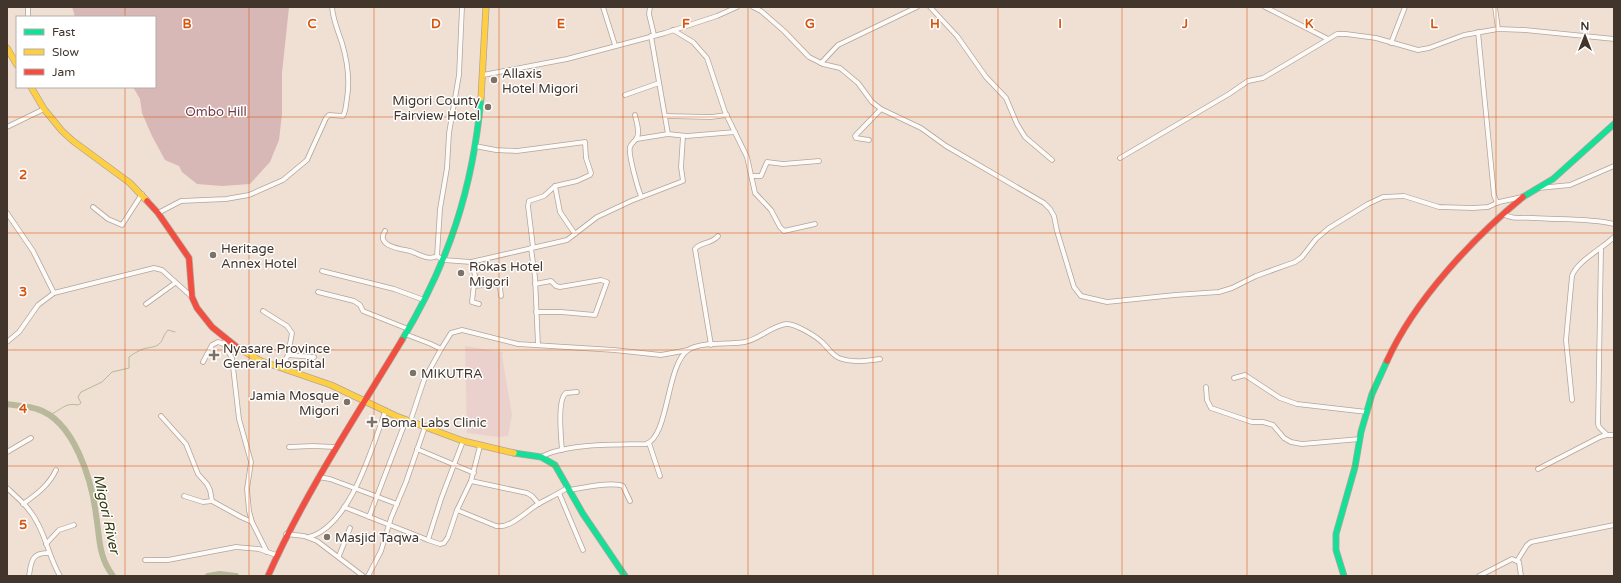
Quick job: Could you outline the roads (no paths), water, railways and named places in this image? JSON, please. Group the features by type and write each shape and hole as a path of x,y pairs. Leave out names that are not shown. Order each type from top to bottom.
{"main road":[{"path":"268,575 286,534 335,447 407,332 425,300 443,260 462,206 475,146 480,112 486,7"},
{"path":"7,48 16,63"},
{"path":"33,88 44,109 62,131 73,141 121,175 142,194 158,213 189,258 192,297 197,308 220,334 225,342 251,356 344,390 385,412 408,421 480,446 541,457 555,465 601,542 625,576"},
{"path":"1344,576 1335,553 1334,544 1355,467 1367,412 1372,394 1385,364 1413,314 1458,260 1488,228 1522,197 1539,188 1570,165 1614,124"}],"street":[{"path":"158,213 181,201 226,199 255,193 283,180 307,160 326,118 329,115 343,116 346,104 348,91 347,68 343,49 333,19 332,7"},
{"path":"437,256 440,209 446,172 449,133 459,75 462,7"},
{"path":"603,7 615,45"},
{"path":"650,7 649,14 668,134"},
{"path":"482,75 567,59 673,30 717,16 737,7"},
{"path":"753,7 761,11 784,31 806,54 821,63 840,68 858,83 872,102 881,109 929,132 940,142 1046,205 1054,216 1056,231 1074,287 1081,296 1100,301 1107,302 1219,292 1232,288 1256,276 1295,262 1316,239 1329,228 1368,204 1383,197 1404,196 1433,206 1446,208 1484,208 1522,197"},
{"path":"821,63 838,45 917,7"},
{"path":"930,7 953,30 986,77 1006,98 1017,124 1025,138 1052,160"},
{"path":"1265,7 1328,39"},
{"path":"1391,43 1405,7"},
{"path":"1495,7 1498,29"},
{"path":"1120,158 1229,94 1248,80 1263,78 1337,34 1376,38 1414,49 1423,49 1455,38 1498,29 1525,30 1614,39"},
{"path":"673,30 693,42 706,54 727,115 747,157 755,193 771,210 782,230 788,231 815,224"},
{"path":"1478,32 1494,196 1497,203"},
{"path":"625,95 659,83"},
{"path":"7,127 44,109"},
{"path":"869,140 856,138 855,136 881,109"},
{"path":"635,115 638,132 637,139"},
{"path":"665,116 711,117 727,115"},
{"path":"641,196 630,151 631,145 637,139 668,134 683,136 735,132"},
{"path":"437,256 443,260 472,262 567,240 597,217 641,196 684,180 681,167 683,136"},
{"path":"475,146 496,150 517,151 584,142 586,158 591,172 590,175 577,181 555,186 544,196 530,200 528,203 535,284 538,345"},
{"path":"752,176 761,176 765,164 768,162 784,164 819,161"},
{"path":"1539,188 1570,185 1614,166"},
{"path":"555,186 560,212 575,234"},
{"path":"93,207 108,219 122,225 142,194"},
{"path":"7,213 33,251 54,293"},
{"path":"1503,214 1516,218 1531,217 1595,220 1614,224"},
{"path":"385,231 383,239 389,246 430,259 437,256"},
{"path":"711,345 695,249 697,246 714,240 718,236"},
{"path":"1572,400 1566,343 1570,284 1575,270 1614,237"},
{"path":"1601,248 1598,427 1607,435"},
{"path":"472,262 474,270 472,302 479,304"},
{"path":"7,342 19,332 38,305 54,293 154,268 162,270 192,297"},
{"path":"322,271 394,289 425,300"},
{"path":"535,284 551,281 556,286 560,287 601,280 607,282 595,316 561,312 536,312"},
{"path":"146,304 175,283"},
{"path":"474,286 496,284 500,287 501,296"},
{"path":"318,292 354,301 360,305 363,310 440,349"},
{"path":"263,311 292,330 288,355 281,368"},
{"path":"369,517 424,380 440,349 452,333 462,330 470,331 512,344 633,351 661,355 711,345 737,343 755,339 773,329 788,324 799,327 819,340 840,358 856,361 880,359"},
{"path":"203,362 212,345 218,342 225,342 232,358 239,419 251,462 247,494 248,505 252,522 267,552"},
{"path":"541,457 552,452 562,450 649,443 653,440 658,430 674,375 682,359 689,350"},
{"path":"288,355 314,357"},
{"path":"1234,378 1245,375 1280,398 1297,404 1367,412"},
{"path":"1206,386 1207,400 1211,408 1252,422 1263,422 1273,425 1284,438 1291,442 1302,444 1360,439"},
{"path":"562,450 562,398 566,393 577,392"},
{"path":"309,537 324,531 344,507 356,489 385,412"},
{"path":"161,416 186,444 198,474 210,490 212,501"},
{"path":"368,576 376,562 425,427"},
{"path":"1538,469 1607,435 1614,435"},
{"path":"7,452 32,438"},
{"path":"428,540 463,441"},
{"path":"649,443 660,476"},
{"path":"344,507 428,540 440,544 445,542 474,473 480,446"},
{"path":"289,447 335,447"},
{"path":"417,449 474,473"},
{"path":"24,504 43,489 52,479 56,470"},
{"path":"318,477 330,479 397,504"},
{"path":"471,481 527,493 539,504"},
{"path":"458,510 499,526 508,524 539,504 568,489 619,484 622,486 630,501"},
{"path":"7,488 24,504 39,524 49,553 60,576"},
{"path":"559,493 583,550"},
{"path":"184,496 203,502 212,501 241,518 252,522"},
{"path":"46,544 59,530 74,525"},
{"path":"1517,561 1527,545 1531,542 1614,525"},
{"path":"338,556 350,528"},
{"path":"286,534 309,537 338,556 363,576"},
{"path":"145,560 168,560 236,546 250,547 276,555"},
{"path":"29,576 30,566 34,558 39,554 49,553"},
{"path":"1479,576 1509,560 1517,561"},
{"path":"1517,561 1520,566 1521,576"}],"waterway":[{"path":"49,415 66,406 73,404 78,405 81,403 78,397 81,392 102,382 112,372 129,368 129,357 145,348 153,347 159,344 168,330 175,332"},
{"name":"Migori River","path":"7,404 34,408 50,415 61,425 71,438 85,469 94,501 102,554 108,569 113,576"},
{"name":"Migori River","path":"208,576 220,574 236,576"}],"place":[{"name":"Allaxis Hotel Migori","path":"494,80"},
{"name":"Migori County Fairview Hotel","path":"488,107"},
{"name":"Heritage Annex Hotel","path":"213,255"},
{"name":"Rokas Hotel Migori","path":"461,273"},
{"name":"Nyasare Province General Hospital","path":"214,355"},
{"name":"MIKUTRA","path":"413,373"},
{"name":"Jamia Mosque Migori","path":"347,402"},
{"name":"Boma Labs Clinic","path":"372,422"},
{"name":"Masjid Taqwa","path":"327,537"}],"park label":[{"name":"Ombo Hill","path":"216,111"}]}
